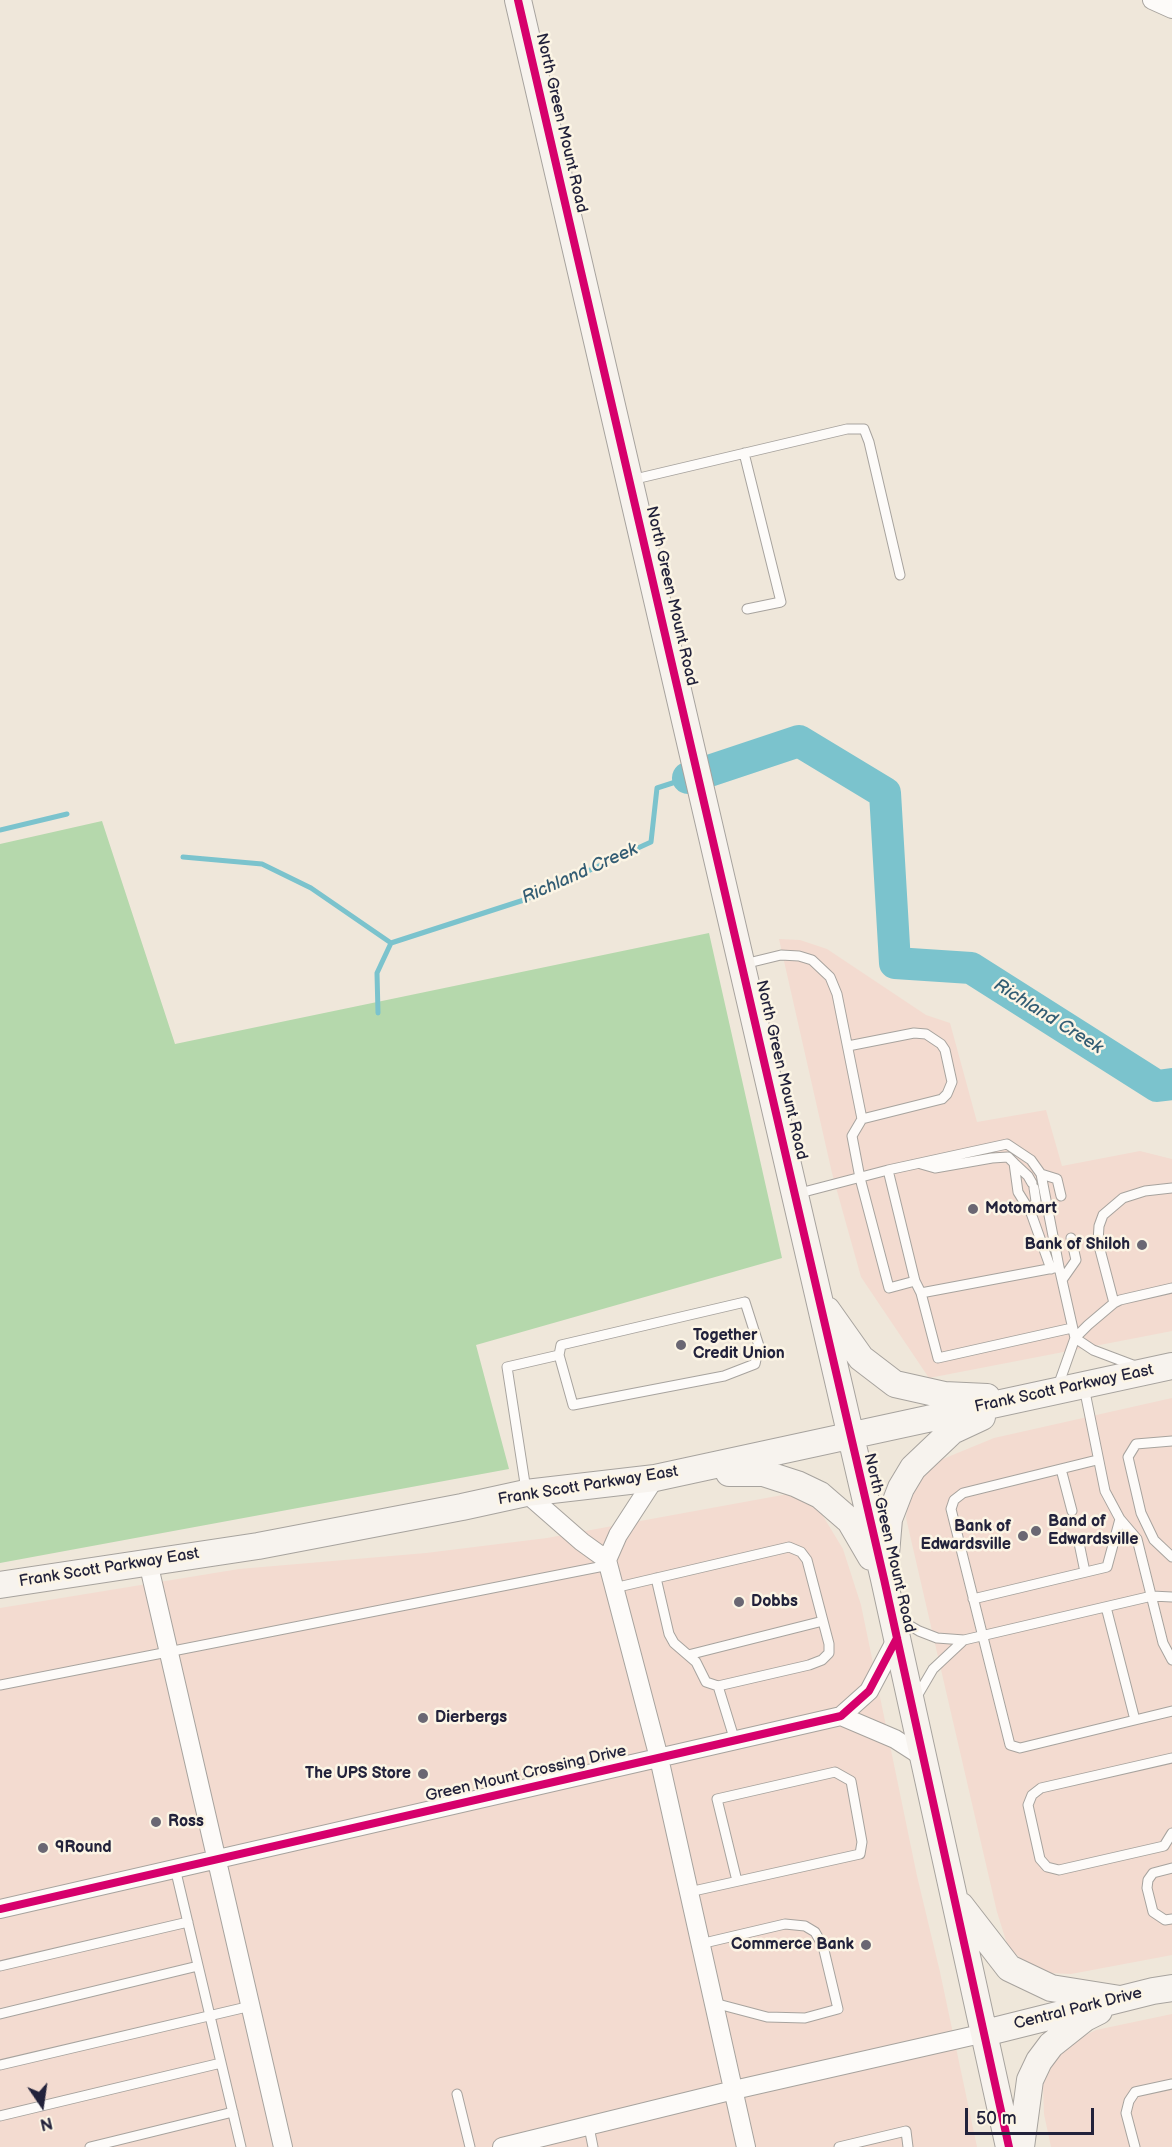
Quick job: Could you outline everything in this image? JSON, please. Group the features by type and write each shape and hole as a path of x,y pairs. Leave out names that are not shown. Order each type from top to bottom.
{"street":[{"name":"North Green Mount Road","path":"519,0 884,1579 1009,2147"},
{"path":"1152,0 1172,9"},
{"path":"819,1298 861,1358 895,1384 944,1395 1023,1398"},
{"name":"Frank Scott Parkway East","path":"0,1585 258,1546 462,1507 526,1492 666,1476 1160,1368"},
{"path":"884,1579 889,1520 901,1488 913,1468 952,1431 1023,1398"},
{"path":"746,2147 659,1758 608,1562 618,1535 666,1476 763,1473 798,1484 820,1495 850,1521 884,1579"},
{"path":"526,1492 608,1562"},
{"path":"148,1562 283,2147"},
{"path":"894,1626 869,1691 841,1716 895,1739 923,1757"},
{"name":"Green Mount Crossing Drive","path":"0,1909 841,1716"},
{"path":"955,1898 1008,1968 1051,1988 1120,1999"},
{"name":"Central Park Drive","path":"985,2033 1172,1988"},
{"path":"1021,2147 1030,2080 1038,2061 1051,2045 1085,2018 1120,1999"},
{"path":"502,2147 734,2090 985,2033"}],"lane":[{"path":"631,480 847,429 864,429 900,574"},
{"path":"744,453 781,602 747,609"},
{"path":"743,964 781,955 812,960 822,968 835,987 862,1119 852,1136 860,1179 889,1288 915,1281"},
{"path":"848,1046 914,1033 926,1034 941,1044 945,1050 952,1082 942,1099 862,1119"},
{"path":"795,1194 888,1170 1007,1144 1031,1160 1041,1174 1055,1268"},
{"path":"918,1164 935,1168 1008,1157 1029,1176 1036,1201 1031,1213"},
{"path":"1014,1163 1018,1192 1031,1213 1062,1280 1075,1338 1093,1350 1160,1368"},
{"path":"888,1170 915,1281 921,1293 938,1358 962,1348 1013,1336 1072,1328"},
{"path":"1041,1174 1057,1179 1061,1196"},
{"path":"1114,1303 1098,1242 1099,1226 1103,1215 1123,1198 1145,1191 1172,1188"},
{"path":"1062,1280 1076,1260 1071,1238"},
{"path":"921,1293 950,1293 1027,1277 1055,1268"},
{"path":"1056,1391 1075,1338 1114,1303 1172,1288"},
{"path":"745,1302 759,1346 755,1364 724,1376 573,1405 559,1355 561,1345 745,1302"},
{"path":"526,1492 507,1367 559,1355"},
{"path":"1084,1385 1097,1460 1105,1491 1120,1519 1137,1539 1163,1643 1172,1660"},
{"path":"1172,1441 1136,1444 1128,1456 1141,1513 1154,1540 1172,1557"},
{"path":"1097,1460 963,1493 954,1500 951,1509 1010,1745 1020,1748 1172,1711"},
{"path":"1061,1468 1072,1512"},
{"path":"973,1599 1107,1567 1120,1519"},
{"path":"1079,1543 1085,1572"},
{"path":"614,1588 656,1578 789,1547 801,1552 807,1560 829,1644 829,1653 822,1660 809,1665 718,1686 706,1682 696,1662 675,1643 669,1634 656,1578"},
{"path":"0,1685 608,1562"},
{"path":"894,1626 919,1631 937,1638 964,1640 1152,1596 1172,1597"},
{"path":"1106,1607 1135,1720"},
{"path":"687,1655 823,1621"},
{"path":"912,1707 933,1669 964,1640"},
{"path":"718,1686 735,1741"},
{"path":"1172,1758 1041,1788 1032,1795 1028,1805 1040,1859 1047,1867 1059,1870 1164,1846 1172,1833"},
{"path":"689,1892 860,1854 862,1842 851,1781 835,1772 717,1799 737,1881"},
{"path":"176,1868 241,2147"},
{"path":"1172,1868 1153,1873 1148,1880 1147,1888 1153,1912 1165,1920 1172,1919"},
{"path":"0,1966 188,1922"},
{"path":"700,1944 785,1924 805,1926 815,1932 823,1946 838,2009 805,2018 767,2017 714,2003"},
{"path":"0,2014 198,1966"},
{"path":"0,2065 251,2006"},
{"path":"0,2116 221,2063"},
{"path":"1135,2147 1126,2113 1129,2101 1135,2092 1172,2084"},
{"path":"457,2094 470,2147"},
{"path":"90,2147 233,2112"},
{"path":"589,2127 593,2147"},
{"path":"839,2147 906,2131 908,2147"}],"shaded area":[{"path":"779,939 800,940 827,949 926,1015 950,1023 977,1122 1046,1110 1062,1166 1140,1151 1172,1159 1172,1331 929,1378 861,1277 832,1173"},
{"path":"1172,1398 1172,1955 1071,1974 1049,1973 1029,1966 1008,1947 997,1912 906,1518 909,1492 919,1477 938,1461 994,1438"},
{"path":"788,1494 805,1498 823,1516 843,1549 861,1605 917,1876 977,2147 0,2147 0,1608 239,1569 426,1553 547,1538"},
{"path":"1172,2014 1172,2147 1051,2147 1044,2114 1043,2085 1054,2062 1071,2042 1096,2030"}],"green space":[{"path":"102,821 175,1044 709,933 782,1258 476,1345 509,1469 0,1563 0,844"}],"waterway":[{"name":"Richland Creek","path":"688,778 799,741 885,793 895,963 971,968 1157,1086 1172,1084"},
{"name":"Richland Creek","path":"391,943 527,899 651,842 657,788 688,778"},
{"name":"Richland Creek","path":"0,830 67,814"},
{"name":"Richland Creek","path":"183,857 262,864 311,888 391,943"},
{"path":"378,1013 377,973 391,943"}],"cycle path":[{"path":"518,0 884,1579 1009,2147"},
{"path":"0,1909 841,1716 869,1691 897,1638"}],"place":[{"name":"Motomart","path":"973,1209"},
{"name":"Bank of Shiloh","path":"1142,1245"},
{"name":"Together Credit Union","path":"681,1345"},
{"name":"Band of Edwardsville","path":"1036,1531"},
{"name":"Bank of Edwardsville","path":"1023,1536"},
{"name":"Dobbs","path":"739,1602"},
{"name":"Dierbergs","path":"423,1718"},
{"name":"The UPS Store","path":"423,1774"},
{"name":"Ross","path":"156,1822"},
{"name":"9Round","path":"43,1848"},
{"name":"Commerce Bank","path":"866,1945"}]}
